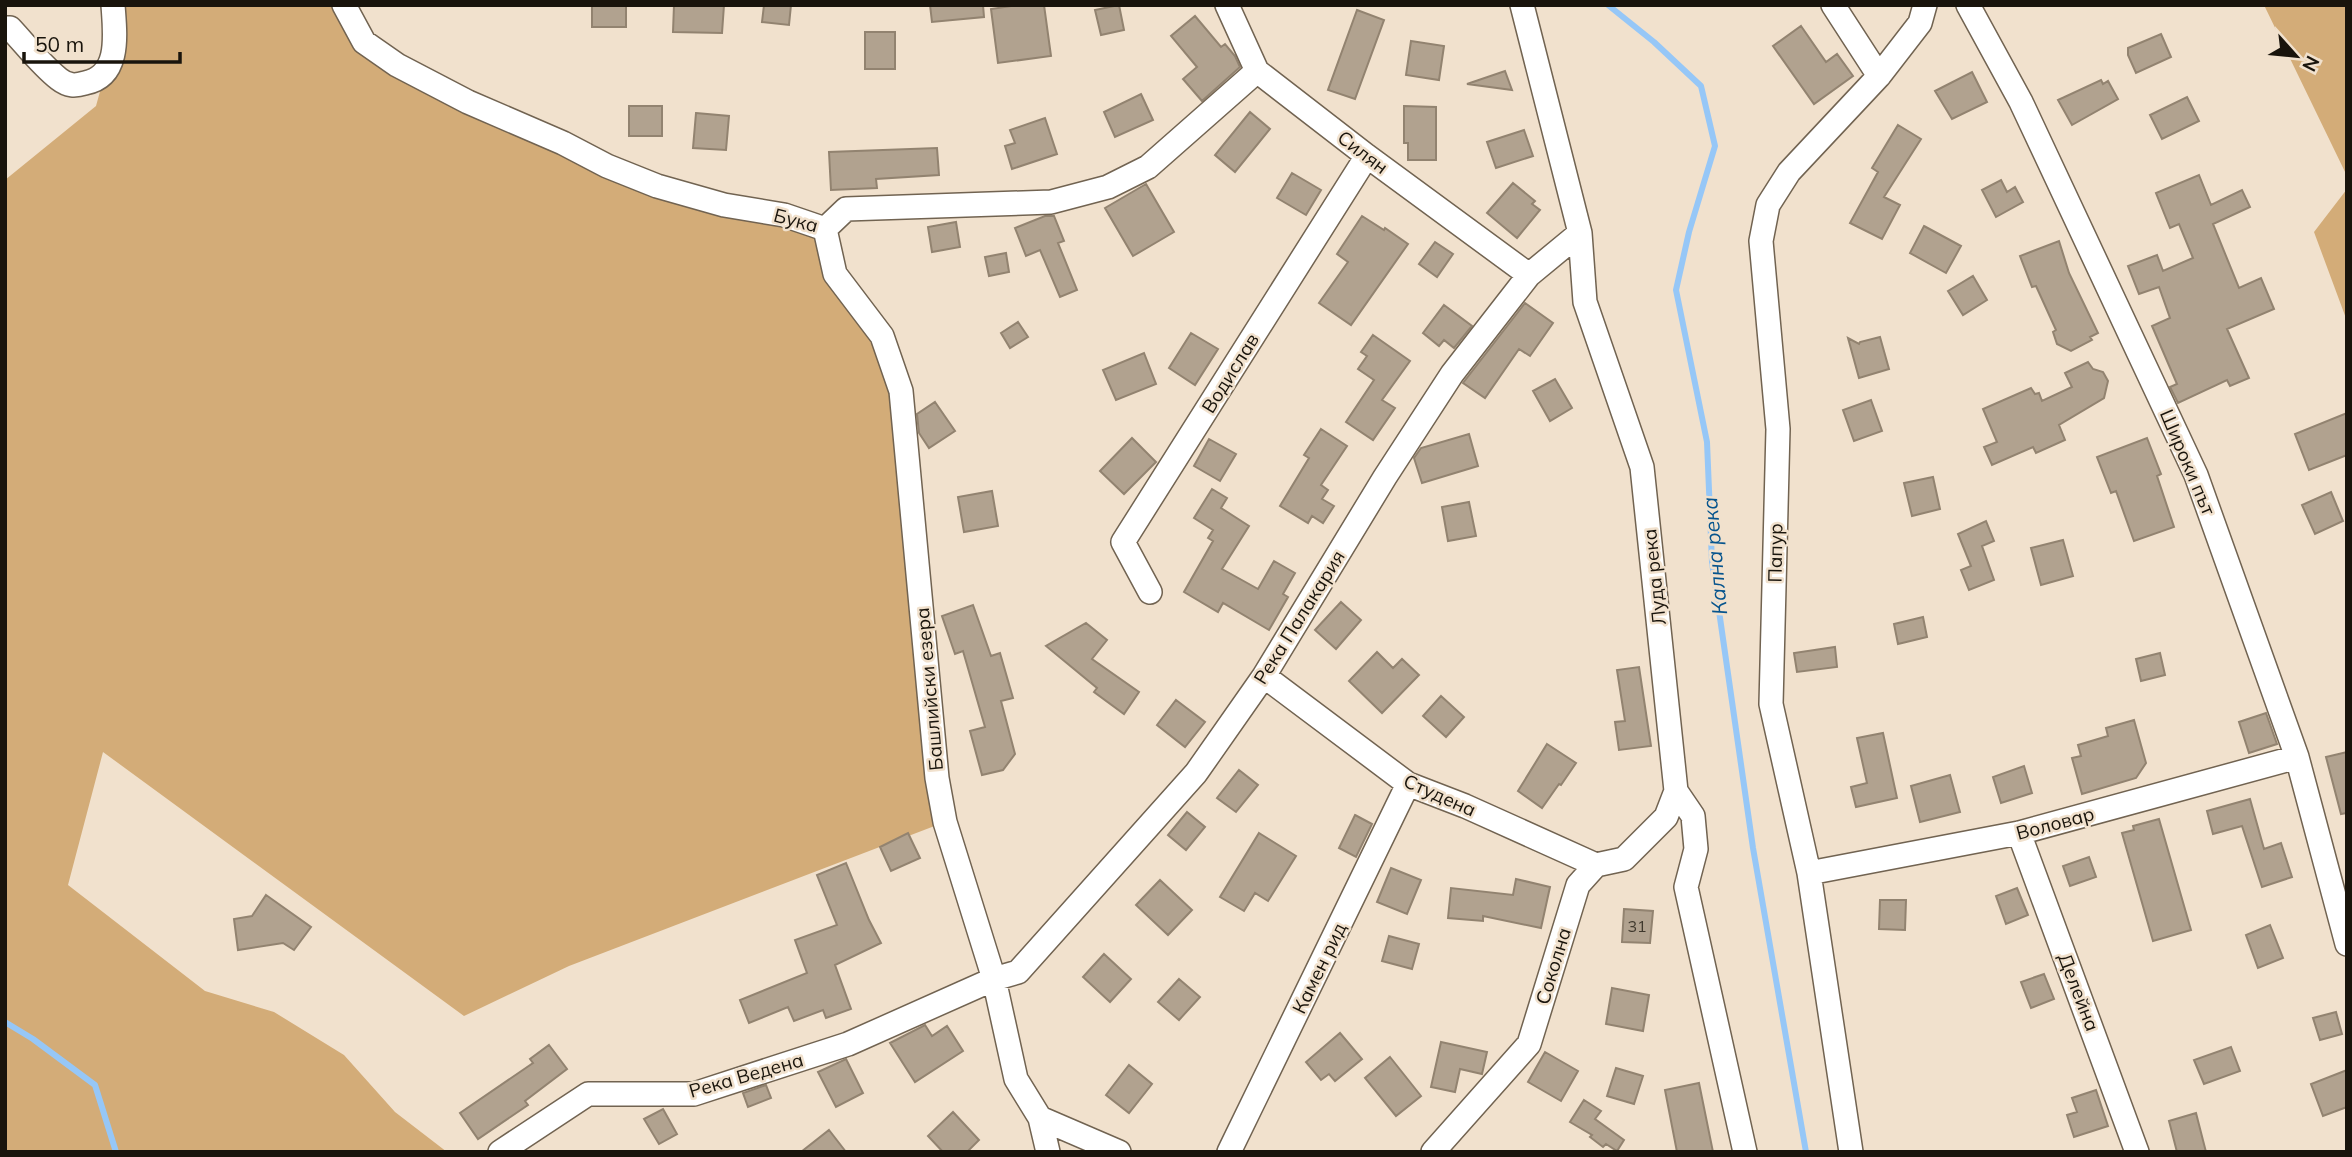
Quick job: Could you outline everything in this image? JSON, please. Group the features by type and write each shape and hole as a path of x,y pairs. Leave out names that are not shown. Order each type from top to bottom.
{"street":[{"path":"5,28 10,28 61,80 74,86 94,82 110,66 115,37 113,5"},
{"name":"Бука","path":"344,5 364,42 397,65 468,102 657,186 724,205 784,215 825,229 846,209 1052,202 1108,187 1148,167 1257,71"},
{"name":"Силян","path":"1227,5 1257,71 1529,275"},
{"name":"Луда река","path":"1522,5 1580,233 1585,302 1642,467 1676,792 1693,816 1696,849 1686,887 1745,1152"},
{"path":"1833,5 1880,76"},
{"name":"Папур","path":"1850,1152 1809,873 1771,704 1778,429 1761,241 1768,205 1788,172 1880,76 1920,23 1925,5"},
{"name":"Широки път","path":"1968,5 2021,102 2196,475 2297,757 2347,944"},
{"name":"Водислав","path":"1150,592 1123,542 1367,156"},
{"name":"Башлийски езера","path":"825,229 835,274 882,336 901,391 937,778 945,822 994,979 1016,1079 1040,1118 1047,1151"},
{"name":"Река Палакария","path":"994,979 1018,972 1187,783 1264,676 1385,477 1452,374 1529,275 1580,233"},
{"name":"Студена","path":"1264,676 1408,784 1465,806 1596,865"},
{"name":"Воловар","path":"1809,873 2019,833 2297,757"},
{"name":"Камен рид","path":"1229,1152 1408,784"},
{"path":"1596,865 1624,859 1666,817 1676,792"},
{"name":"Делейна","path":"2019,833 2137,1152"},
{"name":"Соколна","path":"1433,1152 1529,1044 1578,885 1596,865"},
{"name":"Река Ведена","path":"499,1152 588,1094 694,1094 848,1044 994,979"},
{"path":"1040,1118 1119,1152"}],"shaded area":[{"path":"113,5 345,5 364,42 607,166 825,229 901,391 945,822 569,966 464,1016 103,752 68,885 205,991 274,1012 344,1055 395,1112 447,1152 5,1152 5,180 96,106 115,37"},
{"path":"2264,5 2347,7 2347,176"},
{"path":"2347,189 2347,321 2314,232"}],"building":[{"path":"592,5 626,5 626,27 592,27"},
{"path":"674,5 724,5 722,33 673,32"},
{"path":"764,5 791,5 789,25 762,22"},
{"path":"930,5 983,5 984,17 932,22"},
{"path":"1044,5 1051,56 998,63 991,9"},
{"path":"1119,5 1124,30 1101,35 1095,10"},
{"path":"1357,10 1384,20 1355,99 1328,90"},
{"path":"1195,16 1221,47 1225,44 1240,67 1202,101 1183,79 1197,67 1171,36"},
{"path":"1801,26 1826,62 1837,54 1853,76 1814,104 1773,46"},
{"path":"865,32 895,32 895,69 865,69"},
{"path":"2161,34 2171,57 2136,73 2128,55 2128,48"},
{"path":"1411,41 1444,46 1439,80 1406,75"},
{"path":"1505,71 1512,90 1467,84"},
{"path":"1972,72 1987,102 1952,119 1935,91"},
{"path":"2101,80 2103,84 2108,81 2118,99 2072,125 2058,100"},
{"path":"1141,94 1153,120 1115,137 1104,112"},
{"path":"2187,97 2199,121 2162,139 2150,115"},
{"path":"629,106 662,106 662,136 629,136"},
{"path":"1404,106 1436,107 1436,160 1408,160 1408,143 1404,143"},
{"path":"1250,112 1270,129 1235,172 1215,155"},
{"path":"696,113 729,116 726,150 693,148"},
{"path":"1045,118 1057,154 1012,169 1005,146 1015,143 1010,130"},
{"path":"1898,125 1921,139 1884,197 1900,205 1882,239 1850,223 1878,172 1872,168"},
{"path":"1524,130 1533,156 1496,168 1487,142"},
{"path":"937,148 939,175 876,179 877,188 831,190 829,152"},
{"path":"1292,173 1321,190 1306,215 1277,198"},
{"path":"2199,175 2211,205 2242,190 2250,207 2213,224 2239,288 2261,278 2274,309 2227,329 2249,378 2230,386 2227,380 2178,403 2170,387 2177,384 2152,326 2170,318 2159,287 2139,294 2128,266 2157,255 2163,271 2193,258 2179,224 2170,228 2156,193"},
{"path":"2001,180 2007,192 2015,187 2023,202 1996,217 1982,190"},
{"path":"1513,183 1535,201 1532,204 1540,210 1517,238 1487,213"},
{"path":"1146,184 1174,232 1133,256 1105,208"},
{"path":"1045,216 1054,216 1064,241 1058,243 1077,290 1060,297 1040,250 1026,256 1015,228"},
{"path":"1362,216 1408,244 1351,325 1319,303 1348,262 1337,254"},
{"path":"956,222 960,247 932,252 928,227"},
{"path":"1924,226 1961,246 1946,273 1910,253"},
{"path":"2059,241 2069,273 2098,333 2090,337 2092,340 2071,351 2057,344 2053,332 2056,330 2036,286 2032,287 2020,256"},
{"path":"1435,242 1453,254 1437,277 1419,264"},
{"path":"1006,253 1009,272 989,276 985,257"},
{"path":"1973,276 1987,300 1963,315 1948,291"},
{"path":"1525,303 1553,323 1530,356 1519,349 1485,398 1463,383"},
{"path":"1444,305 1472,326 1454,348 1444,340 1439,346 1423,333"},
{"path":"1018,322 1028,337 1010,348 1001,333"},
{"path":"1191,333 1218,349 1195,385 1169,368"},
{"path":"1373,335 1410,361 1382,400 1395,408 1373,440 1346,422 1374,380 1358,369 1367,356 1361,352"},
{"path":"1880,337 1889,369 1859,378 1848,338 1859,344"},
{"path":"1144,353 1156,384 1116,400 1103,370"},
{"path":"2088,362 2093,369 2103,372 2108,381 2104,398 2059,425 2065,440 2036,453 2033,447 1992,465 1984,447 1997,442 1983,409 2031,388 2035,394 2039,393 2042,401 2072,387 2065,373"},
{"path":"1555,379 1572,408 1550,421 1533,391"},
{"path":"1871,400 1882,431 1854,441 1843,410"},
{"path":"935,402 955,431 929,448 919,433 917,414"},
{"path":"2347,413 2347,455 2309,470 2295,434"},
{"path":"1321,429 1347,446 1321,485 1328,490 1322,499 1334,506 1323,523 1312,516 1308,523 1280,506 1309,458 1304,455"},
{"path":"1469,434 1478,466 1422,483 1414,458 1421,448"},
{"path":"1132,438 1156,462 1124,494 1100,471"},
{"path":"2147,438 2161,474 2157,476 2174,527 2134,541 2116,491 2111,493 2097,457"},
{"path":"1209,439 1236,454 1220,481 1194,466"},
{"path":"1933,477 1940,509 1912,516 1904,483"},
{"path":"1212,489 1227,498 1221,508 1249,526 1222,569 1258,589 1274,561 1295,573 1283,594 1288,597 1269,630 1223,603 1218,612 1184,592 1213,541 1208,538 1213,530 1194,518"},
{"path":"992,491 998,526 964,532 958,497"},
{"path":"2331,492 2343,521 2315,534 2302,505"},
{"path":"1469,502 1476,536 1448,541 1442,507"},
{"path":"1986,521 1994,541 1982,546 1994,580 1969,590 1961,570 1971,566 1958,534"},
{"path":"2063,540 2073,576 2041,585 2031,548"},
{"path":"1341,602 1361,620 1336,649 1315,630"},
{"path":"973,605 991,656 1000,653 1013,698 1001,701 1015,754 1003,770 982,775 970,731 985,727 963,651 955,654 942,616"},
{"path":"1923,617 1927,637 1898,644 1894,624"},
{"path":"1086,623 1107,640 1092,659 1139,692 1124,714 1094,692 1097,688 1046,646"},
{"path":"1835,647 1837,667 1797,672 1794,653"},
{"path":"1377,652 1393,668 1402,659 1419,675 1382,713 1349,681"},
{"path":"2160,653 2165,675 2141,681 2136,659"},
{"path":"1639,667 1651,746 1619,750 1615,722 1625,721 1617,670"},
{"path":"1441,696 1464,717 1446,737 1423,716"},
{"path":"1176,700 1205,722 1185,747 1157,725"},
{"path":"2266,713 2277,744 2249,753 2239,722"},
{"path":"2134,720 2146,763 2136,778 2082,794 2072,758 2081,756 2078,745 2108,736 2106,728"},
{"path":"1883,733 1897,798 1856,807 1851,787 1867,783 1857,738"},
{"path":"1547,744 1576,763 1542,808 1518,791"},
{"path":"2347,752 2347,813 2341,814 2326,757"},
{"path":"2024,766 2032,793 2001,803 1993,777"},
{"path":"1239,770 1258,785 1236,812 1217,798"},
{"path":"1950,775 1960,812 1920,822 1911,786"},
{"path":"2250,799 2264,849 2281,843 2292,877 2262,887 2242,826 2213,834 2207,811"},
{"path":"1187,812 1205,827 1186,850 1168,835"},
{"path":"1355,815 1372,824 1356,857 1339,848"},
{"path":"2159,819 2191,930 2153,941 2122,833 2134,830 2133,826"},
{"path":"908,833 920,858 891,871 880,847"},
{"path":"1259,833 1296,856 1268,901 1255,893 1244,911 1220,897"},
{"path":"2089,857 2096,877 2070,886 2063,866"},
{"path":"846,863 881,943 835,965 851,1009 826,1018 823,1010 794,1021 788,1007 749,1023 740,1000 807,973 795,940 837,925 817,875"},
{"path":"1391,868 1421,880 1407,914 1377,902"},
{"path":"1516,879 1550,887 1541,928 1483,916 1483,921 1448,918 1451,888 1513,895"},
{"path":"1160,880 1192,910 1168,935 1136,905"},
{"path":"2017,888 2028,915 2006,924 1996,896"},
{"path":"266,895 311,927 294,950 283,943 238,950 234,919 252,916"},
{"path":"1880,900 1906,900 1905,930 1879,929"},
{"path":"1624,909 1653,911 1650,943 1622,942"},
{"path":"2270,925 2283,958 2258,968 2246,935"},
{"path":"1389,936 1419,944 1412,969 1382,961"},
{"path":"1104,954 1131,979 1110,1002 1083,977"},
{"path":"2044,974 2054,999 2031,1008 2021,982"},
{"path":"1179,979 1200,997 1179,1020 1158,1002"},
{"path":"1612,988 1649,995 1643,1031 1606,1024"},
{"path":"2336,1012 2342,1034 2320,1040 2313,1018"},
{"path":"925,1025 932,1036 947,1026 963,1051 915,1082 890,1043"},
{"path":"1340,1033 1362,1059 1335,1081 1329,1074 1321,1080 1306,1062"},
{"path":"1441,1042 1487,1052 1482,1074 1460,1069 1455,1092 1431,1087"},
{"path":"549,1045 567,1069 525,1101 528,1105 478,1139 460,1113 533,1063 530,1059"},
{"path":"2231,1047 2240,1071 2204,1084 2194,1060"},
{"path":"1545,1052 1578,1071 1561,1101 1528,1082"},
{"path":"1390,1057 1421,1096 1396,1116 1365,1078"},
{"path":"846,1059 863,1093 836,1107 818,1072"},
{"path":"1129,1065 1152,1084 1129,1113 1106,1095"},
{"path":"1616,1068 1643,1076 1634,1104 1607,1096"},
{"path":"2347,1070 2347,1107 2323,1116 2311,1084"},
{"path":"1699,1083 1713,1152 1677,1152 1665,1090"},
{"path":"766,1085 771,1098 748,1107 743,1093"},
{"path":"2096,1090 2108,1126 2074,1137 2067,1115 2077,1112 2072,1098"},
{"path":"1584,1100 1601,1111 1595,1119 1624,1140 1617,1151 1606,1144 1603,1147 1590,1137 1592,1135 1570,1122"},
{"path":"663,1109 677,1134 659,1144 644,1119"},
{"path":"953,1112 979,1140 967,1152 943,1152 928,1136"},
{"path":"2196,1113 2206,1152 2177,1152 2169,1121"},
{"path":"829,1130 846,1152 801,1152"}],"waterway":[{"name":"Кална река","path":"1608,5 1654,42 1701,86 1715,146 1689,232 1676,290 1707,442 1712,562 1753,848 1806,1152"},
{"path":"5,1022 33,1039 95,1085 116,1152"}]}
